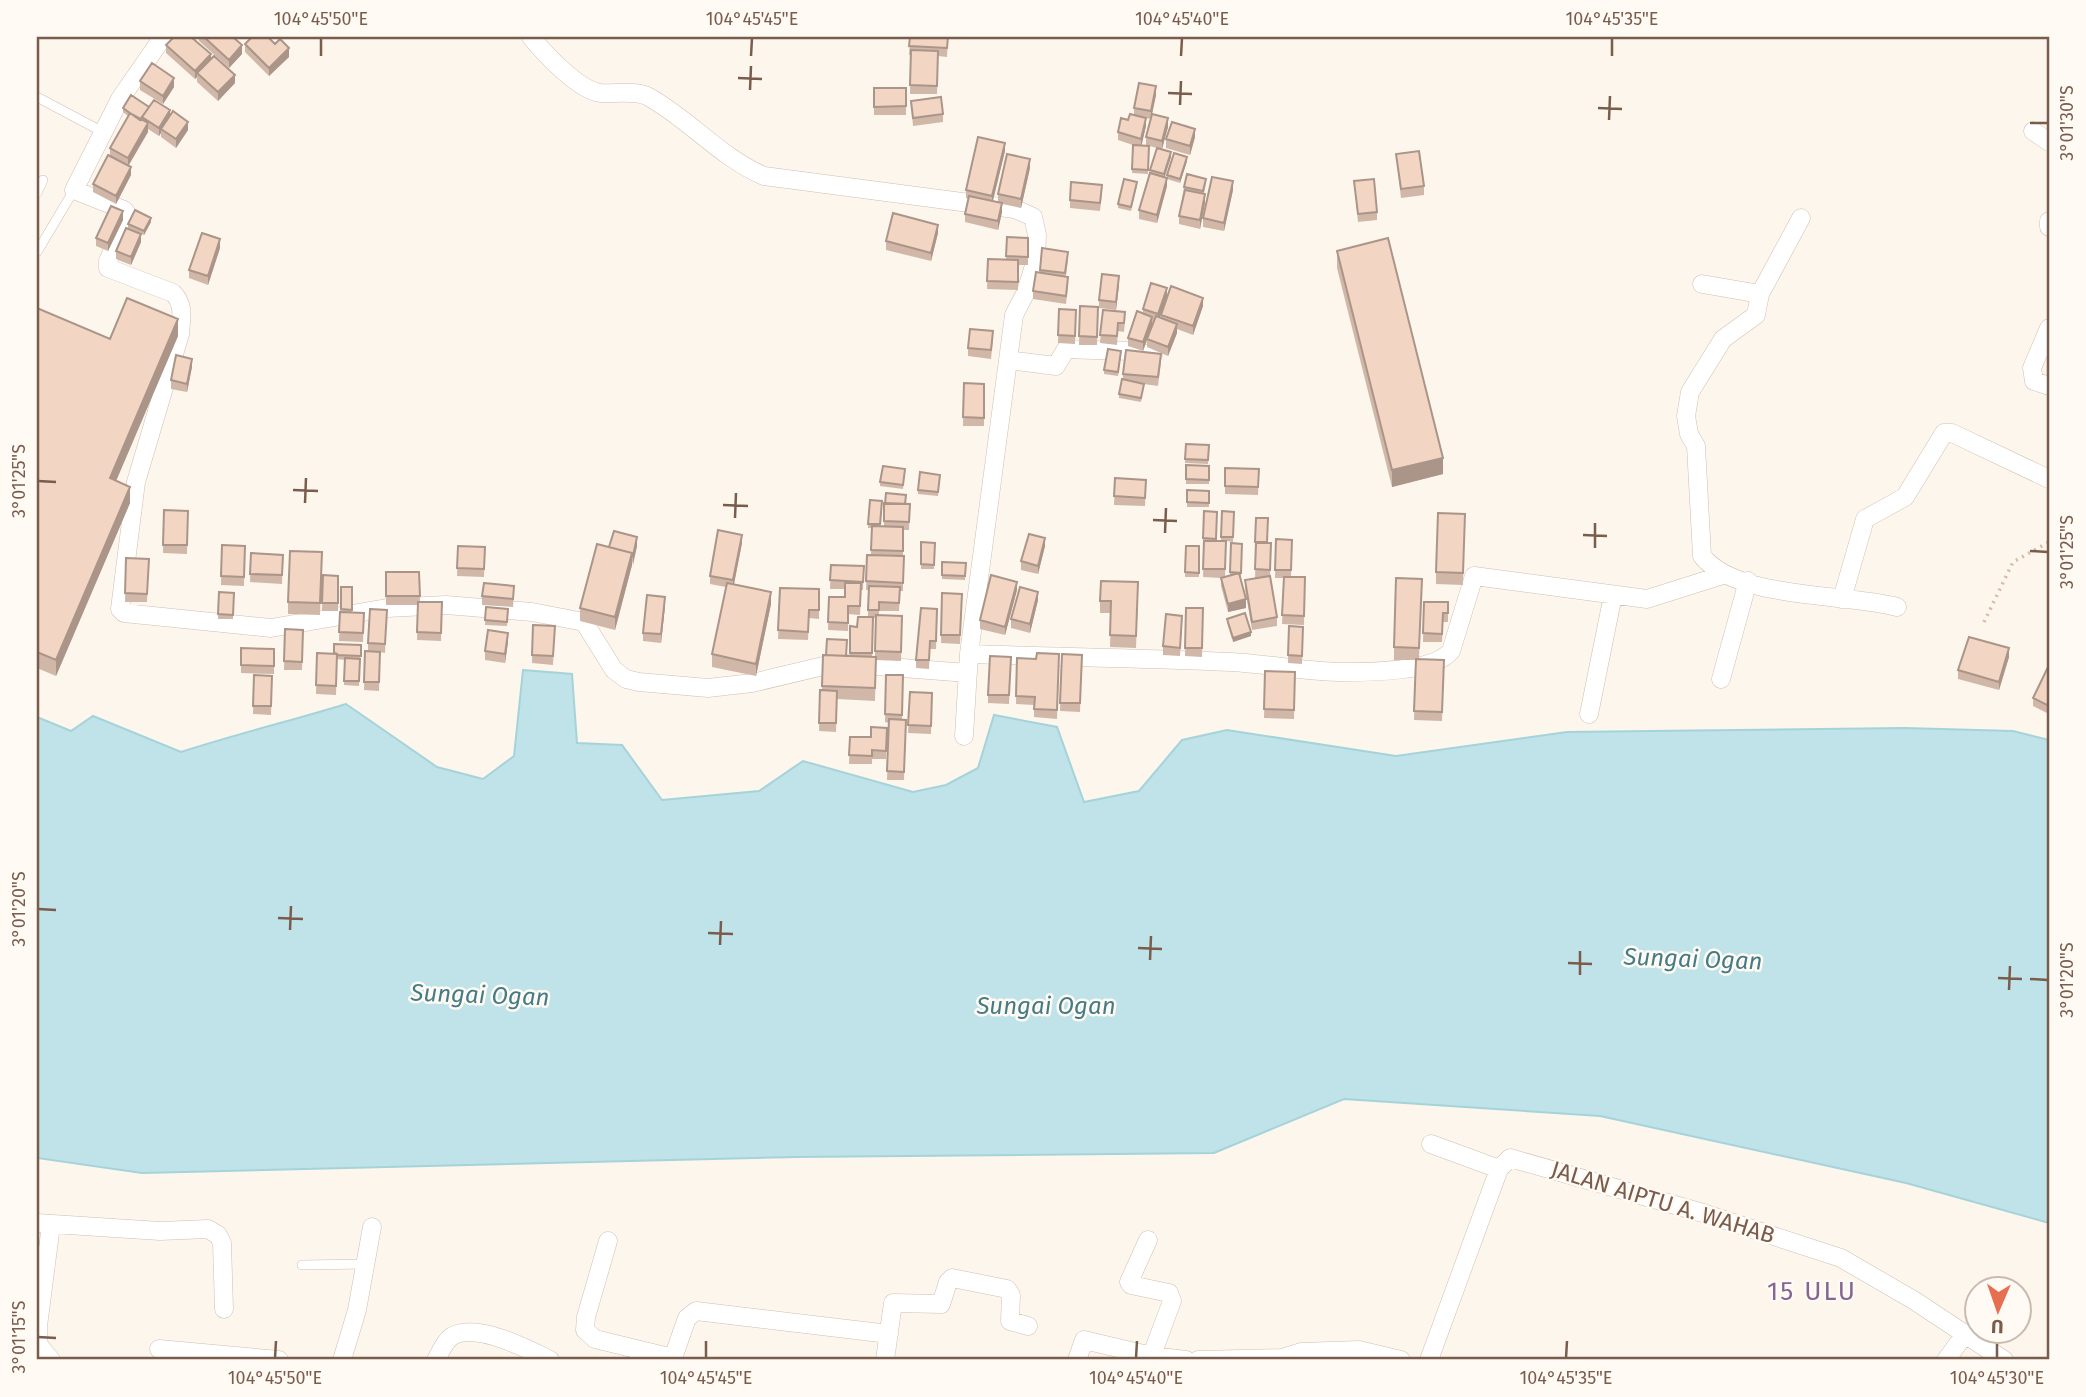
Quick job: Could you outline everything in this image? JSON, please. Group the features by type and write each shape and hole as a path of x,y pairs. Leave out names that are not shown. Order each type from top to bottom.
{"street":[{"path":"163,37 150,52 102,131 74,190 124,210 128,216 108,261 108,268 173,293 180,300 182,312 180,334 136,482 122,587 120,609 124,613 128,616 271,628 411,606 481,607 575,620 598,642 614,670 626,679 708,688 752,683 836,663 968,673"},
{"path":"531,37 546,56 592,91 648,96 682,118 735,162 764,176 1015,209 1031,215 1037,235 1036,259 1026,292 1014,314 969,654 964,736"},
{"path":"2033,131 2049,142"},
{"path":"1801,218 1784,244 1760,294 1756,315 1723,339 1690,392 1686,416 1689,434 1696,446 1702,556 1724,575 1748,582 1814,597 1872,601 1897,607"},
{"path":"2049,221 2049,227"},
{"path":"1702,284 1760,294"},
{"path":"2049,328 2032,368 2034,381 2049,386"},
{"path":"1008,360 1056,366 1066,349 1099,351 1118,348 1153,355"},
{"path":"1842,599 1865,519 1905,497 1944,433 1952,433 2049,479"},
{"path":"969,654 1254,663 1337,672 1432,663 1451,651 1474,576 1647,599 1724,575"},
{"path":"1721,679 1748,582"},
{"path":"1589,714 1613,595"},
{"path":"1429,1360 1499,1168 1431,1144"},
{"name":"JALAN AIPTU A. WAHAB","path":"1499,1168 1506,1160 1516,1158 1830,1254 1868,1272 1964,1333"},
{"path":"51,1360 38,1344 44,1224 160,1231 208,1228 218,1235 222,1243 224,1309"},
{"path":"342,1360 358,1310 372,1227"},
{"path":"1148,1240 1129,1282 1131,1285 1169,1293 1172,1301 1151,1358"},
{"path":"608,1241 586,1317 585,1330 595,1339 673,1358 687,1318 696,1311 889,1334"},
{"path":"885,1360 893,1303 941,1304 948,1282 952,1278 1007,1289 1012,1295 1010,1321 1028,1326"},
{"path":"436,1360 447,1340 463,1334 502,1339 550,1360"},
{"path":"1946,1360 1964,1335"},
{"path":"1077,1360 1084,1340 1151,1358 1186,1360"},
{"name":"JALAN AIPTU A. WAHAB","path":"1980,1344 2004,1360"},
{"path":"159,1349 279,1360"},
{"path":"1198,1360 1235,1360 1359,1350 1401,1360"}],"lane":[{"path":"37,97 102,131"},
{"path":"37,192 43,180"},
{"path":"37,252 74,190"},
{"path":"302,1265 366,1264"}],"path":[{"path":"1984,622 2013,562 2049,542"}],"water":[{"name":"Sungai Ogan","path":"523,670 572,674 577,743 622,745 662,800 759,791 803,761 913,792 946,785 978,768 994,715 1057,727 1084,802 1139,791 1182,740 1227,730 1396,756 1567,732 1905,728 2013,731 2049,740 2049,1223 1906,1183 1600,1116 1344,1099 1214,1153 797,1157 142,1173 37,1158 37,717 71,731 93,716 181,752 346,704 437,767 483,779 514,756"}],"building":[{"path":"174,37 191,37 211,54 195,71 166,45"},
{"path":"204,37 233,37 242,45 229,60"},
{"path":"252,37 268,37 275,44 280,39 289,48 269,68 245,44"},
{"path":"910,37 948,37 947,48 909,46"},
{"path":"911,50 938,51 937,86 910,85"},
{"path":"214,56 235,75 218,92 197,73"},
{"path":"152,63 174,78 163,96 140,81"},
{"path":"1139,83 1156,86 1151,111 1134,108"},
{"path":"874,88 906,88 906,106 874,107"},
{"path":"131,95 149,107 140,120 123,108"},
{"path":"941,97 943,114 913,118 911,101"},
{"path":"154,100 170,110 159,128 142,117"},
{"path":"173,111 188,122 176,139 161,129"},
{"path":"130,113 148,123 128,158 110,148"},
{"path":"1130,114 1146,118 1141,139 1118,132 1121,118 1128,120"},
{"path":"1152,114 1168,118 1162,141 1146,137"},
{"path":"1172,122 1195,129 1190,146 1166,139"},
{"path":"978,137 1005,143 992,196 966,190"},
{"path":"1133,145 1149,146 1148,170 1132,169"},
{"path":"1157,148 1171,152 1164,174 1150,170"},
{"path":"1419,151 1424,186 1401,189 1396,154"},
{"path":"1174,153 1187,157 1180,179 1167,175"},
{"path":"1007,154 1030,159 1021,199 998,194"},
{"path":"108,155 131,167 116,196 93,184"},
{"path":"1150,173 1167,178 1157,215 1139,210"},
{"path":"1187,174 1206,179 1203,191 1184,187"},
{"path":"1212,177 1233,181 1224,223 1203,218"},
{"path":"1124,179 1137,182 1131,207 1118,204"},
{"path":"1374,179 1377,212 1358,214 1354,181"},
{"path":"1071,182 1102,185 1100,203 1070,200"},
{"path":"1185,190 1205,194 1200,220 1179,216"},
{"path":"969,196 1002,203 998,221 965,214"},
{"path":"111,206 123,211 108,243 96,238"},
{"path":"135,210 151,218 144,231 128,224"},
{"path":"893,213 938,225 931,253 886,241"},
{"path":"126,228 141,234 131,257 116,251"},
{"path":"202,233 220,239 208,276 189,270"},
{"path":"1007,237 1028,238 1028,257 1006,256"},
{"path":"1388,238 1443,458 1392,470 1337,251"},
{"path":"1042,248 1068,252 1065,273 1040,270"},
{"path":"988,259 1018,260 1018,282 987,281"},
{"path":"1036,272 1068,277 1066,296 1033,291"},
{"path":"1102,274 1119,276 1116,302 1099,300"},
{"path":"1151,283 1167,288 1158,314 1143,309"},
{"path":"1171,286 1203,298 1193,326 1161,315"},
{"path":"127,298 178,319 110,478 130,487 56,660 37,652 37,308 110,339"},
{"path":"1080,306 1098,307 1097,337 1079,336"},
{"path":"1059,309 1076,310 1075,336 1058,335"},
{"path":"1103,310 1125,312 1124,323 1118,323 1117,336 1100,335"},
{"path":"1137,311 1152,317 1143,342 1128,338"},
{"path":"1156,316 1177,324 1168,347 1147,339"},
{"path":"970,329 993,331 991,350 968,348"},
{"path":"1108,349 1121,351 1118,372 1104,370"},
{"path":"1126,350 1161,354 1158,377 1123,374"},
{"path":"176,355 192,359 187,384 171,380"},
{"path":"1122,379 1144,384 1141,398 1119,394"},
{"path":"964,383 984,384 984,418 963,417"},
{"path":"1186,444 1209,445 1208,460 1185,459"},
{"path":"1186,465 1209,466 1209,480 1186,479"},
{"path":"883,466 905,469 903,485 880,482"},
{"path":"1225,468 1259,469 1258,487 1225,486"},
{"path":"920,472 940,475 938,492 918,490"},
{"path":"1115,478 1146,480 1145,498 1114,496"},
{"path":"1187,490 1209,491 1209,503 1187,502"},
{"path":"886,493 906,495 905,504 885,504"},
{"path":"870,500 882,501 880,524 868,524"},
{"path":"884,503 910,504 909,522 884,521"},
{"path":"164,510 188,511 187,545 163,545"},
{"path":"1204,511 1217,512 1216,539 1203,538"},
{"path":"1222,511 1234,512 1233,537 1221,537"},
{"path":"1438,513 1465,514 1463,573 1436,572"},
{"path":"1256,518 1268,518 1267,542 1255,542"},
{"path":"872,526 903,527 903,551 871,550"},
{"path":"718,530 742,535 733,580 710,576"},
{"path":"614,531 637,537 633,556 632,553 609,547"},
{"path":"1029,534 1045,538 1038,566 1021,561"},
{"path":"1276,539 1292,540 1291,570 1275,570"},
{"path":"1204,541 1226,541 1225,569 1203,569"},
{"path":"921,542 935,543 934,565 921,564"},
{"path":"1231,543 1242,544 1241,573 1230,572"},
{"path":"1256,543 1271,543 1270,570 1255,569"},
{"path":"597,544 632,553 615,617 580,608"},
{"path":"222,545 245,546 244,577 221,576"},
{"path":"458,546 485,547 484,569 457,568"},
{"path":"1186,546 1199,546 1199,573 1185,572"},
{"path":"290,551 322,552 320,603 288,602"},
{"path":"251,553 283,555 282,575 250,574"},
{"path":"867,555 904,556 903,583 866,581"},
{"path":"126,558 149,559 147,594 125,593"},
{"path":"942,562 966,563 965,576 942,575"},
{"path":"831,565 864,566 863,582 830,580"},
{"path":"386,572 419,572 420,596 386,596"},
{"path":"1239,573 1246,599 1228,604 1221,578"},
{"path":"323,575 338,576 338,603 322,603"},
{"path":"991,575 1017,582 1005,627 980,620"},
{"path":"1270,576 1277,617 1252,622 1245,580"},
{"path":"1284,577 1305,577 1304,616 1282,615"},
{"path":"1396,578 1422,579 1419,648 1394,647"},
{"path":"1101,581 1138,582 1136,636 1110,635 1111,601 1100,601"},
{"path":"484,583 514,586 513,599 482,596"},
{"path":"727,583 771,592 756,664 712,654"},
{"path":"845,583 861,583 860,606 848,606 848,623 828,622 829,597 845,597"},
{"path":"869,586 900,587 899,603 879,602 879,610 868,610"},
{"path":"341,587 352,587 352,610 341,609"},
{"path":"1020,587 1038,592 1030,624 1011,619"},
{"path":"780,588 819,589 819,610 809,610 808,632 778,630"},
{"path":"219,592 234,593 233,615 218,614"},
{"path":"942,593 962,594 960,635 941,635"},
{"path":"647,595 665,597 661,634 643,633"},
{"path":"418,602 442,602 441,633 417,632"},
{"path":"1424,602 1448,602 1448,613 1443,613 1442,634 1423,633"},
{"path":"486,607 508,609 507,622 485,620"},
{"path":"921,608 937,609 936,641 930,641 929,660 916,660"},
{"path":"1186,608 1203,608 1202,648 1185,648"},
{"path":"370,609 387,610 385,644 368,643"},
{"path":"340,612 364,613 363,633 339,632"},
{"path":"1245,613 1251,632 1233,638 1227,619"},
{"path":"1166,614 1182,616 1180,648 1163,646"},
{"path":"876,615 902,616 901,652 875,651"},
{"path":"858,617 873,617 872,653 850,653 850,626 857,627"},
{"path":"533,625 555,626 553,656 532,655"},
{"path":"1289,626 1303,627 1302,656 1288,655"},
{"path":"285,629 303,630 302,662 284,661"},
{"path":"488,630 508,633 505,654 485,651"},
{"path":"1969,637 2009,648 1999,682 1958,670"},
{"path":"827,639 847,640 846,656 826,655"},
{"path":"334,644 361,645 361,656 337,655 334,653"},
{"path":"241,648 274,649 274,666 241,665"},
{"path":"365,651 380,652 379,682 364,682"},
{"path":"317,653 337,654 336,686 316,685"},
{"path":"1037,653 1059,654 1057,710 1034,709 1035,697 1016,696 1017,658 1036,659"},
{"path":"1062,654 1082,655 1080,703 1060,703"},
{"path":"823,655 876,657 875,688 822,686"},
{"path":"990,656 1011,657 1009,695 988,695"},
{"path":"345,658 360,659 359,681 344,681"},
{"path":"1416,659 1444,660 1442,712 1414,711"},
{"path":"2049,665 2049,706 2033,698"},
{"path":"1265,671 1295,672 1294,710 1264,709"},
{"path":"254,675 272,676 271,706 253,706"},
{"path":"886,675 903,675 902,715 885,714"},
{"path":"820,690 837,691 836,723 819,723"},
{"path":"910,692 932,693 931,726 908,725"},
{"path":"889,719 906,720 904,772 887,771"},
{"path":"871,727 887,728 886,751 872,750 872,756 849,755 850,737 871,737"}],"district":[{"name":"15 ULU","path":"1812,1291"}]}
